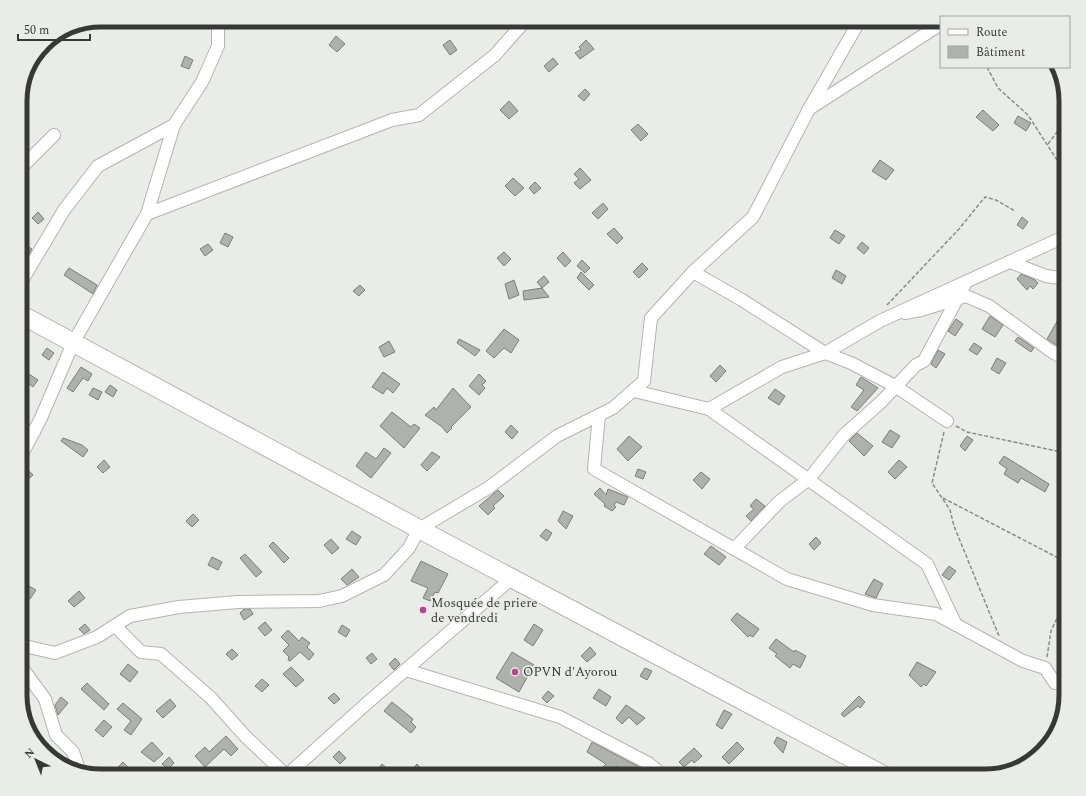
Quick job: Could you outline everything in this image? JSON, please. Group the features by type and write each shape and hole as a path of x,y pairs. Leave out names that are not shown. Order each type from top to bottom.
{"main road":[{"path":"27,318 419,530 872,769"}],"street":[{"path":"27,445 73,343 147,214 174,125 202,82 218,46 218,27"},
{"path":"147,214 392,120 419,115 495,55 520,27"},
{"path":"27,646 55,652 97,637 130,616 179,607 238,602 319,601 342,596 384,575 409,548 419,530 488,488 557,436 613,408 644,381 651,318 693,272 753,216 809,109 856,27"},
{"path":"809,109 936,27"},
{"path":"27,272 64,210 98,166 174,125"},
{"path":"27,162 54,135"},
{"path":"709,409 782,367 825,353 887,312 966,282 1059,239"},
{"path":"1010,262 1046,276 1059,278"},
{"path":"693,272 742,300 825,353 851,363 894,386 947,421"},
{"path":"734,549 780,501 809,479 844,435 882,402 894,386 916,365 924,361 966,282"},
{"path":"887,312 921,310 966,296 989,306 1059,356"},
{"path":"634,391 709,409 927,564 956,625"},
{"path":"599,415 594,469 787,579 873,605 936,614 1023,661 1045,668 1055,683"},
{"path":"27,432 34,432"},
{"path":"295,769 511,579"},
{"path":"115,626 141,652 161,654 211,698 245,736 280,769"},
{"path":"406,670 560,717 648,763 655,769"},
{"path":"27,675 44,699 56,734 73,752 78,765"}],"path":[{"path":"988,68 998,88 1028,115 1059,162"},
{"path":"1048,144 1059,129"},
{"path":"887,312 894,296 959,228 985,197 996,200 1015,211"},
{"path":"1006,652 954,526 950,510 932,483 947,421 967,432 1059,452"},
{"path":"941,497 1059,558"},
{"path":"1045,668 1051,631 1059,614"}],"building":[{"path":"336,36 345,44 337,52 329,45"},
{"path":"450,40 457,50 450,55 443,45"},
{"path":"586,40 594,49 580,59 575,53 581,49 579,47"},
{"path":"185,56 193,60 189,69 181,66"},
{"path":"553,58 558,64 549,72 544,66"},
{"path":"585,89 590,94 584,101 578,96"},
{"path":"509,101 518,111 509,119 500,110"},
{"path":"983,110 999,125 993,131 976,117"},
{"path":"1018,116 1031,123 1026,131 1014,123"},
{"path":"638,124 648,134 641,141 631,130"},
{"path":"880,160 894,170 886,180 872,171"},
{"path":"580,168 591,180 580,189 574,183 579,179 574,174"},
{"path":"513,178 524,188 515,196 505,186"},
{"path":"535,182 541,188 534,194 529,188"},
{"path":"603,203 608,209 598,219 592,213"},
{"path":"38,212 44,219 38,224 32,218"},
{"path":"1022,217 1028,222 1023,229 1017,225"},
{"path":"614,228 623,238 617,244 607,234"},
{"path":"835,230 845,236 839,244 830,238"},
{"path":"225,233 233,237 228,247 220,243"},
{"path":"862,242 869,248 864,254 857,248"},
{"path":"208,244 213,250 205,256 200,249"},
{"path":"27,246 32,249 27,257"},
{"path":"504,252 511,259 504,266 497,258"},
{"path":"563,252 571,261 565,267 557,258"},
{"path":"582,260 590,268 585,273 577,266"},
{"path":"642,263 648,269 639,278 633,272"},
{"path":"69,268 97,285 93,294 64,275"},
{"path":"836,270 846,276 842,284 832,278"},
{"path":"581,272 594,285 589,290 577,278"},
{"path":"1021,274 1035,280 1038,283 1033,289 1030,286 1027,290 1017,279"},
{"path":"544,276 549,282 542,288 537,282"},
{"path":"514,280 519,295 509,299 505,284"},
{"path":"360,285 365,290 359,296 353,291"},
{"path":"542,288 549,297 524,300 523,291"},
{"path":"990,316 1003,325 995,337 982,329"},
{"path":"1059,318 1059,347 1047,339"},
{"path":"956,319 963,324 955,336 948,331"},
{"path":"504,329 519,340 511,353 504,348 494,358 486,351"},
{"path":"1018,337 1034,348 1031,352 1015,341"},
{"path":"459,339 480,350 475,356 457,343"},
{"path":"389,341 395,352 384,357 379,347"},
{"path":"974,343 982,348 977,355 969,350"},
{"path":"47,348 54,353 49,360 42,355"},
{"path":"938,350 945,354 936,368 931,364"},
{"path":"997,358 1006,363 999,374 991,369"},
{"path":"720,365 726,371 716,382 710,376"},
{"path":"81,367 92,374 88,381 83,378 73,392 67,388"},
{"path":"383,372 400,384 393,393 387,388 383,394 372,387"},
{"path":"27,373 38,380 33,387 27,383"},
{"path":"479,374 486,381 482,385 485,388 479,395 469,386"},
{"path":"861,377 878,388 857,411 851,407 864,390 856,385"},
{"path":"110,385 117,390 113,397 105,392"},
{"path":"93,388 102,392 98,400 89,395"},
{"path":"453,388 471,407 447,433 441,426 425,415 434,407 436,410"},
{"path":"775,389 785,396 779,405 768,398"},
{"path":"392,412 411,427 414,424 420,428 404,448 380,426"},
{"path":"511,425 518,432 512,439 505,432"},
{"path":"890,430 900,436 892,448 882,442"},
{"path":"857,433 873,446 864,456 849,441"},
{"path":"629,436 642,447 628,461 617,449"},
{"path":"967,436 973,440 965,451 960,446"},
{"path":"63,438 82,445 88,450 83,457 61,441"},
{"path":"384,448 391,453 371,478 356,466 366,452 376,459"},
{"path":"432,452 440,457 427,471 421,465"},
{"path":"1004,456 1049,484 1045,492 1021,478 1018,483 1004,474 1007,469 999,463"},
{"path":"104,460 110,467 103,473 97,467"},
{"path":"899,460 907,467 895,479 888,472"},
{"path":"27,469 33,475 27,480"},
{"path":"638,469 646,472 643,479 635,476"},
{"path":"701,472 710,479 702,489 693,480"},
{"path":"600,488 606,495 608,489 628,497 624,505 616,502 614,505 616,507 612,511 604,506 605,504 594,494"},
{"path":"498,490 504,496 493,506 495,508 488,515 479,506"},
{"path":"756,499 765,506 751,521 746,516 754,509 750,506"},
{"path":"563,511 573,516 566,529 558,521"},
{"path":"193,514 199,520 192,527 186,521"},
{"path":"546,529 552,533 547,541 540,536"},
{"path":"352,531 361,537 356,545 346,539"},
{"path":"816,537 821,543 814,550 809,544"},
{"path":"331,539 339,548 332,554 324,545"},
{"path":"273,542 289,558 284,563 269,546"},
{"path":"711,546 726,557 719,565 704,554"},
{"path":"245,554 262,572 256,577 240,558"},
{"path":"212,557 222,562 218,570 208,565"},
{"path":"421,561 448,574 438,593 435,592 430,601 423,598 428,588 411,581"},
{"path":"949,566 956,571 949,580 942,575"},
{"path":"352,569 359,577 347,585 341,579"},
{"path":"874,579 883,584 876,598 865,594"},
{"path":"29,586 36,590 30,599 27,596 27,589"},
{"path":"79,591 85,598 74,607 68,601"},
{"path":"244,609 250,609 253,614 244,620 240,613"},
{"path":"737,613 759,629 753,637 750,635 748,637 731,620"},
{"path":"265,622 272,630 265,636 258,628"},
{"path":"85,624 90,630 84,634 79,629"},
{"path":"534,624 543,630 533,646 524,640"},
{"path":"342,625 350,630 346,637 338,632"},
{"path":"288,630 299,641 302,637 310,643 307,647 314,654 309,660 300,652 290,661 288,660 289,657 283,651 289,645 281,637"},
{"path":"776,639 794,652 795,650 806,656 800,668 793,664 790,668 775,656 777,654 769,648"},
{"path":"590,647 596,654 587,662 581,656"},
{"path":"232,649 238,655 232,660 226,654"},
{"name":"OPVN d'Ayorou","path":"512,652 534,665 519,692 496,678"},
{"path":"372,653 377,659 371,664 366,658"},
{"path":"395,658 400,664 394,670 389,664"},
{"path":"917,662 936,672 926,686 924,684 921,687 909,675"},
{"path":"128,664 138,672 130,682 120,674"},
{"path":"291,667 304,680 296,687 283,674"},
{"path":"645,668 652,671 647,680 640,676"},
{"path":"262,679 269,685 262,692 255,686"},
{"path":"87,683 109,704 104,710 81,689"},
{"path":"599,689 611,697 606,706 593,698"},
{"path":"548,691 554,696 547,703 542,698"},
{"path":"334,693 340,699 334,704 328,698"},
{"path":"859,696 865,702 860,708 858,706 844,717 841,714"},
{"path":"61,697 68,703 58,715 55,705"},
{"path":"170,699 176,706 163,718 156,711"},
{"path":"392,702 413,719 411,722 416,727 411,733 384,711"},
{"path":"123,703 142,719 131,735 124,730 131,721 117,709"},
{"path":"626,705 645,718 637,725 629,717 622,724 616,718"},
{"path":"724,710 732,714 722,729 716,725"},
{"path":"104,720 112,727 103,737 95,730"},
{"path":"226,736 238,749 231,756 224,749 205,767 195,756 205,747 209,752"},
{"path":"777,737 787,742 783,753 774,743"},
{"path":"152,742 163,754 154,762 141,752"},
{"path":"592,742 641,768 620,769 616,766 613,769 601,769 606,764 587,752"},
{"path":"737,742 744,749 729,764 722,757"},
{"path":"694,748 702,756 694,763 692,760 684,767 679,762"},
{"path":"339,751 346,758 340,764 333,757"},
{"path":"169,757 174,763 168,769 162,764"},
{"path":"123,762 129,768 120,769 118,767"},
{"path":"382,764 388,769 378,769"},
{"path":"417,764 421,769 412,769"}],"place":[{"name":"Mosquée de priere de vendredi","path":"423,610"},
{"name":"OPVN d'Ayorou","path":"515,672"}]}
